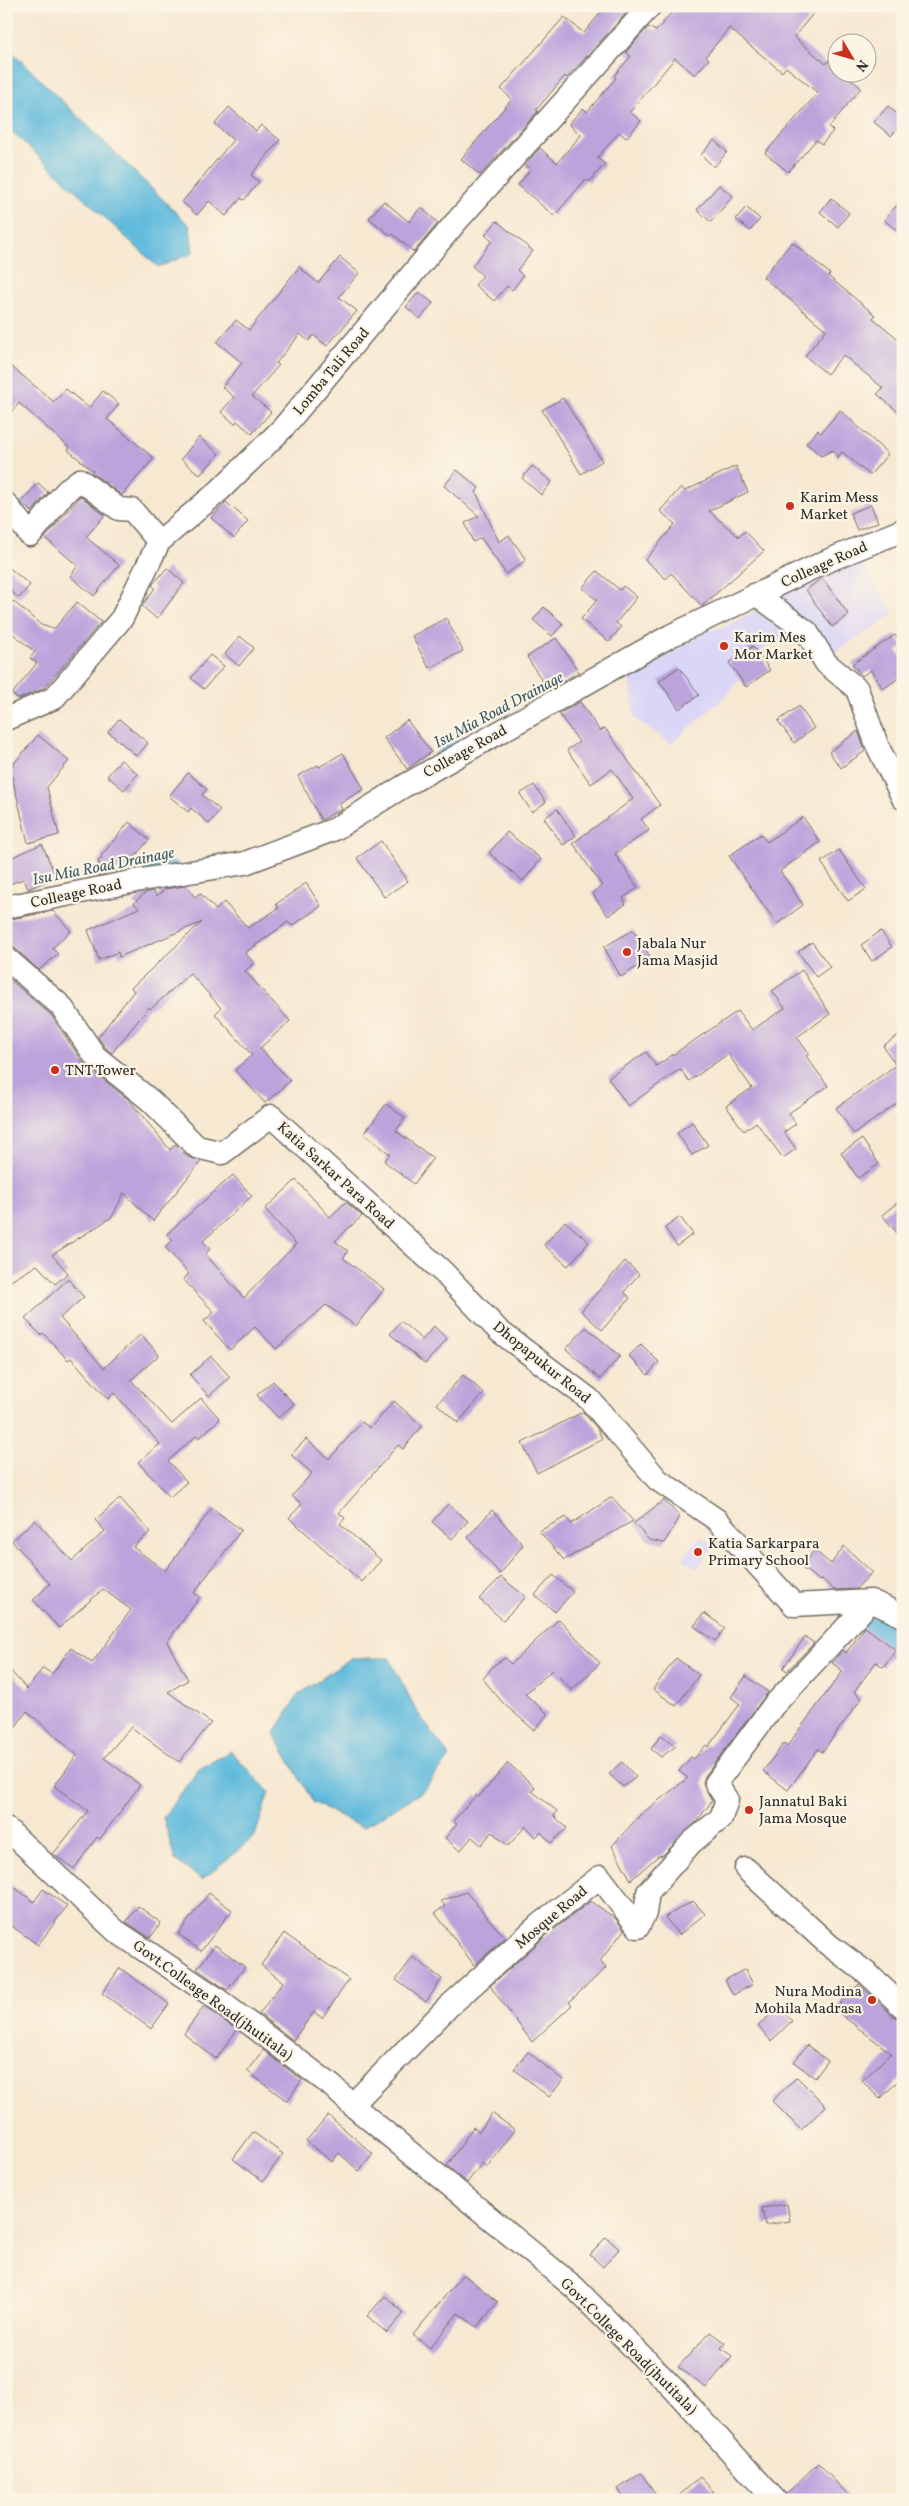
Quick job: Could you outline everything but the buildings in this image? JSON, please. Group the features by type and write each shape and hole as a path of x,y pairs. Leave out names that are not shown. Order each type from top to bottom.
{"street":[{"name":"Lomba Tali Road","path":"6,719 54,698 122,618 159,542 220,490 282,429 456,222 650,6"},
{"path":"6,504 30,535 47,516 57,500 69,487 80,480 119,509 132,510 159,542"},
{"name":"Colleage Road","path":"6,907 141,880 245,863 335,829 404,786 662,641 756,594 903,530"},
{"path":"756,594 807,632 826,663 857,689 877,745 903,798"},
{"name":"Katia Sarkar Para Road","path":"6,958 61,1006 95,1056 150,1101 197,1147 222,1153 271,1116 443,1272"},
{"name":"Dhopapukur Road","path":"443,1272 499,1331 589,1399 658,1480 717,1520 794,1605 871,1601 903,1616"},
{"name":"Mosque Road","path":"352,2105 448,2006 540,1924 600,1877 638,1926 645,1913 648,1892 692,1842 721,1818 727,1800 716,1783 773,1706 871,1601"},
{"name":"Govt.Colleage Road(jhutitala)","path":"6,1828 116,1930 213,1996 332,2086 425,2166"},
{"path":"746,1869 829,1945 868,1974 903,2007"},
{"name":"Govt.College Road(jhutitala)","path":"425,2166 575,2288 674,2389 775,2500"}],"shaded area":[{"name":"Karim Mes Mor Market","path":"858,558 894,614 836,652 801,635 770,641 727,695 671,744 635,719 629,678 662,660 705,632 725,626 756,611 780,594"},
{"name":"Katia Sarkarpara Primary School","path":"700,1536 714,1546 697,1569 683,1559"}],"water":[{"path":"6,46 190,226 193,253 158,267 6,126"},
{"path":"874,1595 903,1616 903,1665 851,1625"},
{"path":"351,1658 389,1658 418,1713 450,1757 422,1792 362,1828 313,1802 274,1734 298,1695"},
{"path":"231,1751 269,1792 255,1836 202,1880 175,1860 163,1817 199,1769"}],"waterway":[{"name":"Isu Mia Road Drainage","path":"437,756 446,748 464,740"},
{"name":"Isu Mia Road Drainage","path":"146,869 175,864"}],"place":[{"name":"Karim Mess Market","path":"790,506"},
{"name":"Karim Mes Mor Market","path":"724,646"},
{"name":"Jabala Nur Jama Masjid","path":"627,952"},
{"name":"TNT Tower","path":"55,1070"},
{"name":"Katia Sarkarpara Primary School","path":"698,1552"},
{"name":"Jannatul Baki Jama Mosque","path":"749,1810"},
{"name":"Nura Modina Mohila Madrasa","path":"872,2000"}]}
